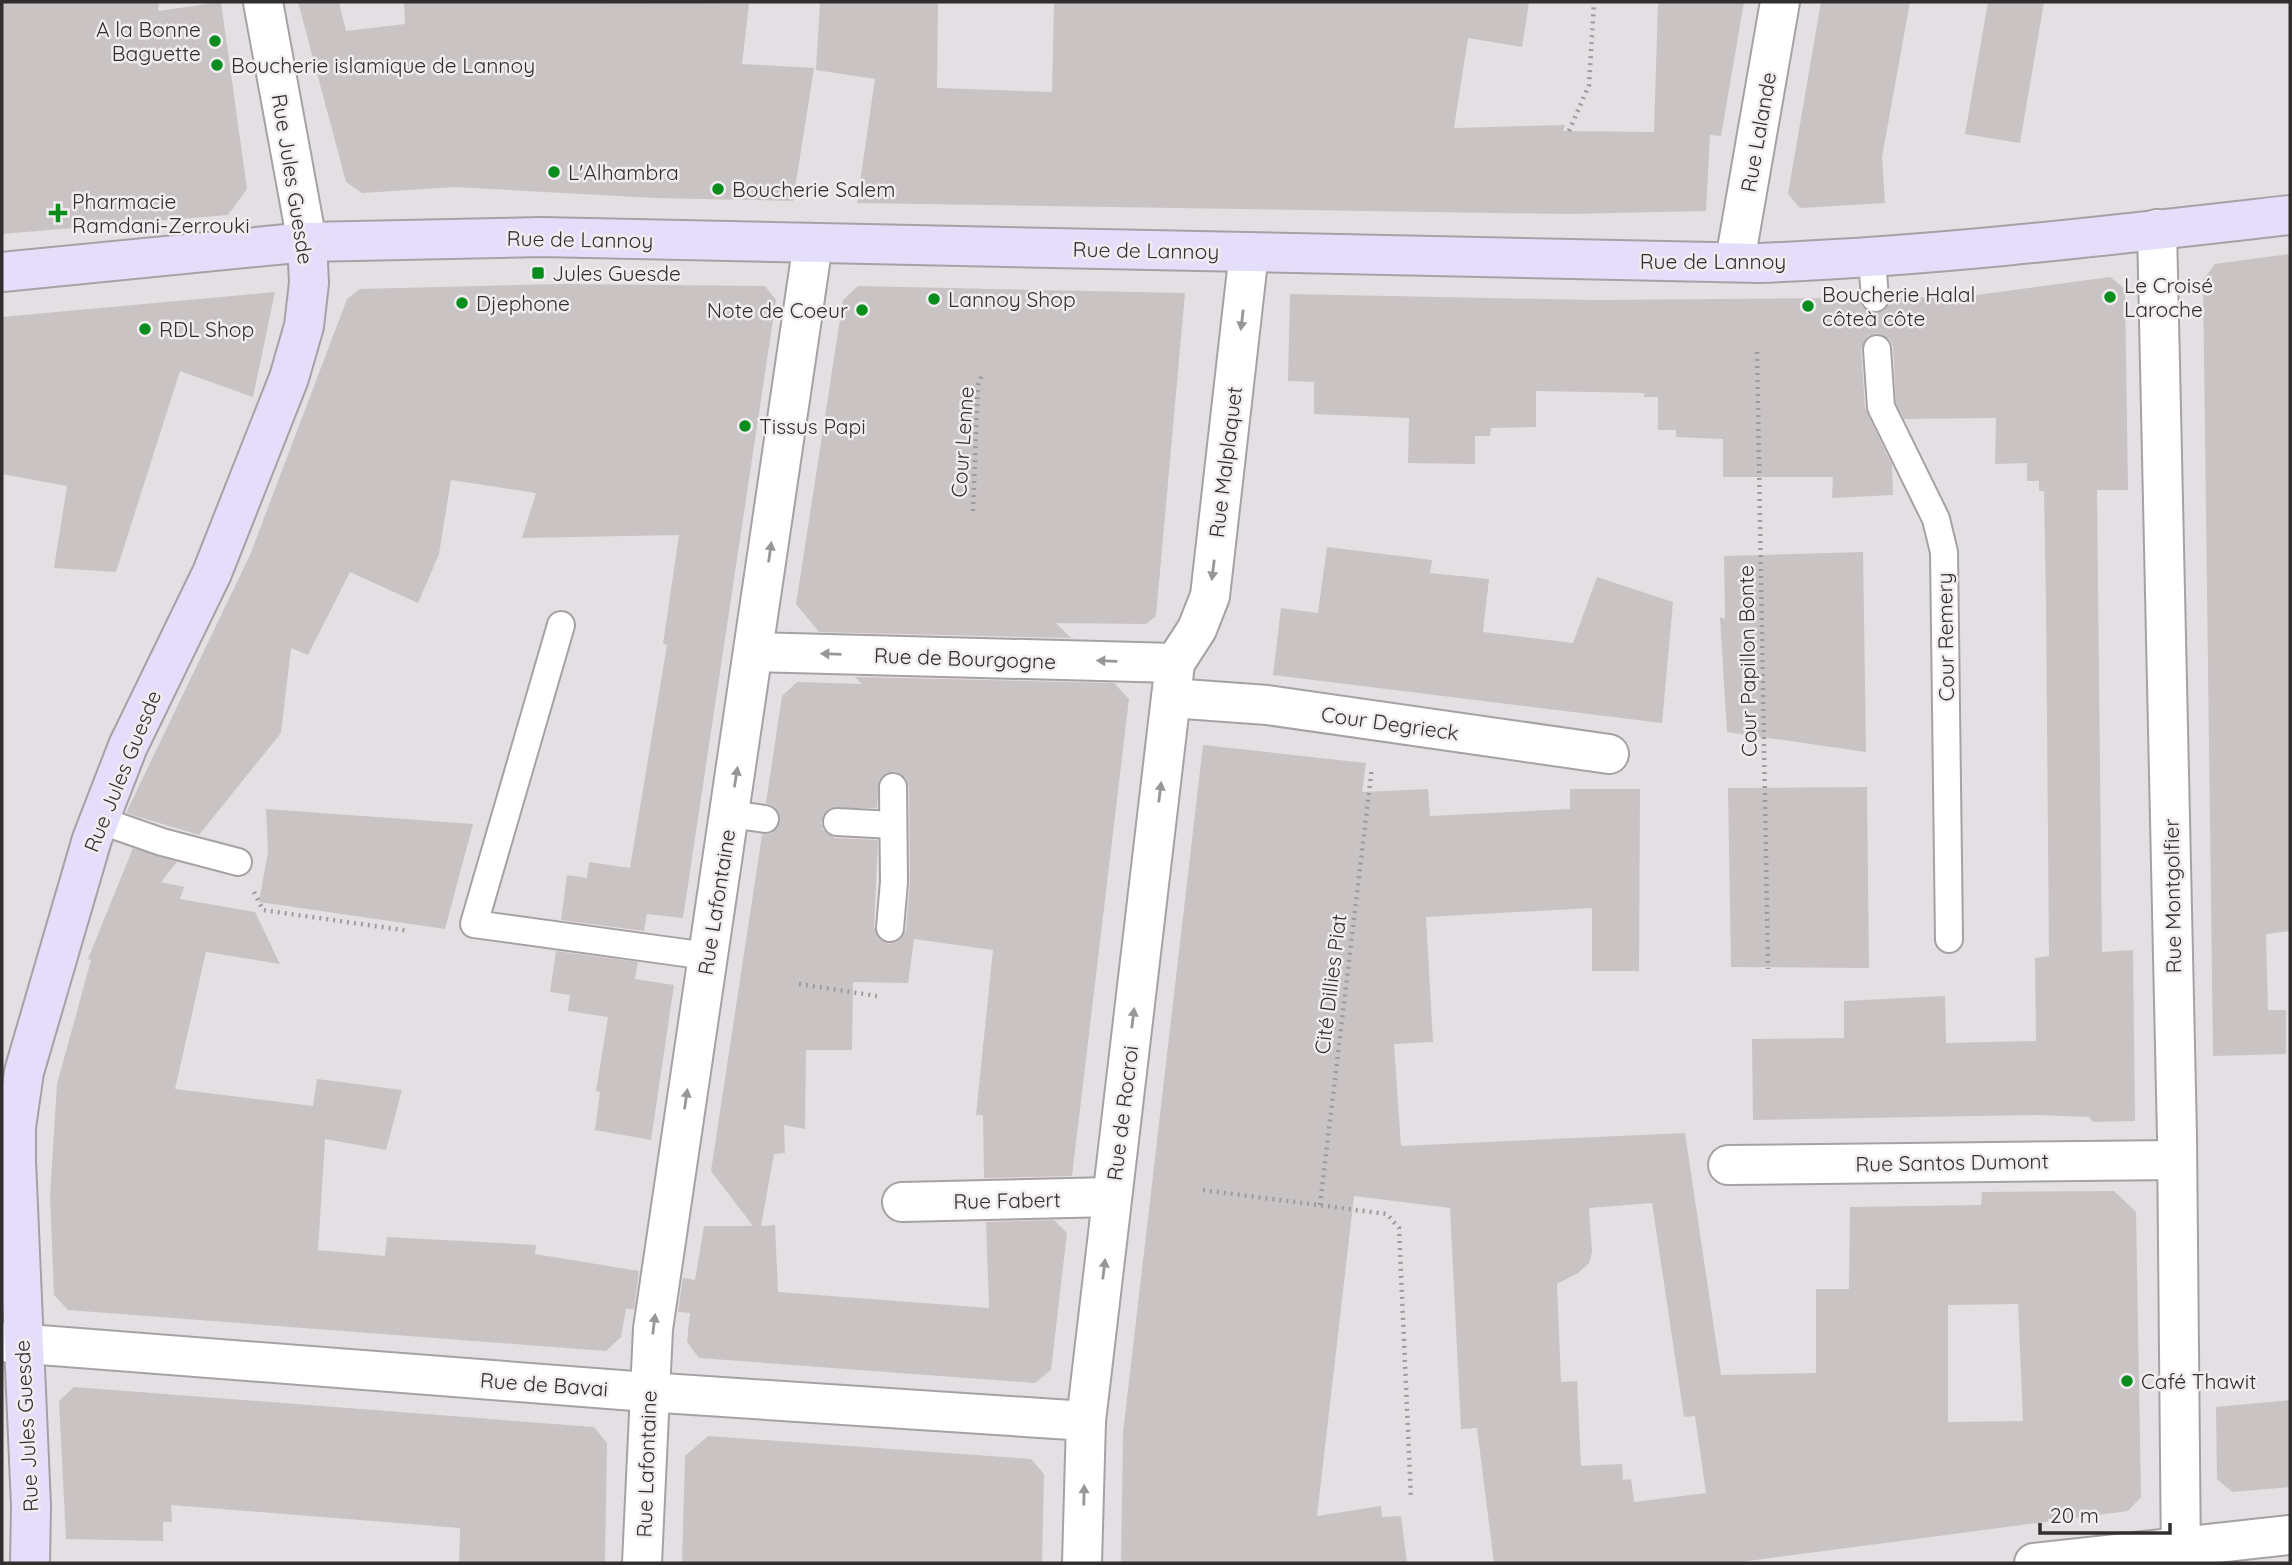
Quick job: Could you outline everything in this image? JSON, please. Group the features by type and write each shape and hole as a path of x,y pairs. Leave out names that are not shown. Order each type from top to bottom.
{"main road":[{"name":"Rue de Lannoy","path":"2,272 307,243 541,237 1735,261 1872,259 2290,215"},
{"name":"Rue Jules Guesde","path":"30,1563 31,1506 12,1343 19,1101 32,1039 99,820 128,746 212,573 277,411 304,326 309,283 307,243"}],"street":[{"name":"Rue Jules Guesde","path":"264,2 307,243"},
{"name":"Rue Lalande","path":"1735,261 1780,2"},
{"name":"Rue Montgolfier","path":"2157,229 2177,1160 2181,1554"},
{"name":"Rue Lafontaine","path":"642,1563 653,1329 707,956 747,817 755,652 813,243"},
{"name":"Rue Malplaquet","path":"1173,681 1210,596 1249,252"},
{"name":"Rue de Bourgogne","path":"755,652 1173,681"},
{"name":"Cour Degrieck","path":"1173,681 1267,705 1609,754"},
{"name":"Rue de Rocroi","path":"1082,1563 1086,1421 1173,681"},
{"name":"Rue Santos Dumont","path":"1728,1165 2177,1160"},
{"name":"Rue Fabert","path":"902,1202 1112,1197"},
{"name":"Rue de Bavai","path":"12,1343 648,1392 1086,1421"},
{"path":"2034,1563 2181,1554 2290,1535"}],"lane":[{"path":"1872,259 1875,298"},
{"name":"Cour Remery","path":"1877,349 1881,407 1937,519 1944,552 1949,939"},
{"path":"561,625 474,924 707,956"},
{"path":"890,928 893,787"},
{"path":"99,820 162,842 237,862"},
{"path":"837,822 893,825"}],"path":[{"path":"1569,131 1589,85 1594,2"},
{"name":"Cour Papillon Bonte","path":"1757,352 1768,969"},
{"name":"Cour Lenne","path":"973,511 978,386 982,375"},
{"name":"Cité Dillies Piat","path":"1320,1205 1371,767"},
{"path":"237,862 263,909 409,931"},
{"path":"799,984 877,996"},
{"path":"1203,1190 1387,1214 1399,1228 1411,1499"}],"building":[{"path":"2,2 159,2 158,11 221,2 247,189 228,215 2,234"},
{"path":"298,2 339,2 346,31 405,24 404,2 749,4 742,64 814,68 793,201 655,198 455,187 362,193 346,182"},
{"path":"820,2 938,2 937,88 1052,92 1054,2 1529,2 1522,47 1468,38 1454,128 1565,125 1563,131 1654,132 1658,2 1744,2 1721,136 1710,135 1706,211 1566,214 857,203 875,79 816,70"},
{"path":"1821,2 1910,2 1882,157 1885,203 1800,208 1788,194"},
{"path":"1988,2 2044,2 2020,143 1965,134"},
{"path":"2290,254 2290,931 2266,934 2268,1010 2286,1010 2286,1054 2213,1056 2203,280 2215,264"},
{"path":"2110,277 2125,289 2128,490 2097,490 2102,952 2133,950 2135,1121 2093,1122 2089,1117 2038,1115 1753,1120 1752,1039 1844,1038 1844,1001 1945,996 1946,1043 2036,1041 2035,958 2049,956 2044,491 2039,491 2039,481 2027,481 2027,463 1995,464 1996,418 1904,419 1896,403 1893,347 1890,340 1877,333 1868,336 1861,349 1865,408 1892,465 1893,495 1832,498 1833,477 1723,477 1723,439 1676,437 1676,430 1658,430 1658,397 1644,397 1644,393 1536,391 1536,427 1491,428 1490,436 1475,436 1475,464 1408,463 1409,418 1314,414 1314,382 1288,381 1290,294 1595,300 1859,298 1862,307 1876,314 1884,311 1891,298 1962,297"},
{"path":"562,284 765,286 776,300 683,918 647,914 644,931 561,920 567,875 587,878 589,862 630,868 667,645 663,644 679,535 522,538 536,493 451,480 439,554 418,603 350,572 308,655 291,648 281,733 199,835 126,813 250,555 347,299 360,289"},
{"path":"858,286 1185,293 1156,616 1146,624 1056,623 1071,638 819,632 796,604 843,300"},
{"path":"275,292 253,397 180,371 116,572 54,568 67,486 2,474 2,317"},
{"path":"1327,547 1432,560 1430,573 1489,579 1483,632 1573,643 1597,577 1673,602 1662,723 1273,675 1281,608 1318,613"},
{"path":"1863,552 1866,752 1727,732 1720,617 1725,619 1724,556"},
{"path":"855,677 1114,683 1129,699 1072,1176 984,1178 983,1115 976,1115 993,950 914,939 908,983 853,982 852,1050 806,1050 805,1129 784,1125 785,1153 774,1154 761,1226 775,1225 778,1292 989,1308 986,1222 1054,1220 1067,1233 1051,1370 1035,1383 699,1358 687,1342 690,1313 678,1312 683,1278 695,1280 704,1226 753,1226 711,1171 762,835 771,833 780,822 775,807 766,803 782,696 797,682 862,684","holes":["894,771 906,778 909,787 910,882 906,930 897,942 889,944 880,940 874,927 878,840 835,838 823,830 821,822 831,808 877,808 879,780"]},
{"path":"1203,745 1366,763 1362,792 1428,789 1430,816 1570,809 1570,789 1640,789 1639,971 1592,971 1592,908 1426,917 1433,1042 1394,1044 1401,1146 1685,1133 1721,1375 1816,1373 1816,1289 1849,1289 1850,1207 1981,1205 1982,1192 2114,1191 2136,1212 2141,1497 2128,1511 1733,1563 1494,1563 1477,1428 1461,1429 1450,1208 1354,1196 1317,1516 1381,1506 1382,1517 1401,1516 1407,1563 1121,1563 1123,1433","holes":["1652,1203 1684,1417 1695,1416 1706,1493 1634,1502 1631,1479 1623,1480 1622,1464 1581,1466 1577,1381 1561,1382 1557,1284 1578,1273 1589,1263 1592,1252 1589,1208","2018,1304 2023,1421 1948,1422 1948,1305"]},
{"path":"1867,787 1869,968 1731,967 1728,788"},
{"path":"266,809 473,824 445,929 259,902 268,852"},
{"path":"133,848 177,862 161,882 184,887 180,899 255,912 280,964 206,952 175,1089 313,1106 317,1079 402,1090 386,1150 325,1139 318,1250 385,1256 387,1237 536,1245 535,1254 639,1271 634,1309 626,1309 621,1337 606,1351 68,1310 54,1295 50,1196 57,1084 91,960 88,959"},
{"path":"556,951 638,962 635,979 674,985 651,1140 595,1130 600,1092 596,1091 608,1017 568,1011 570,995 550,992"},
{"path":"74,1387 594,1427 607,1443 605,1563 459,1563 460,1528 171,1505 172,1522 163,1522 163,1541 66,1539 59,1401"},
{"path":"2290,1400 2290,1487 2232,1492 2217,1479 2216,1407"},
{"path":"708,1436 1031,1459 1044,1474 1042,1563 682,1563 685,1456"}],"place":[{"name":"A la Bonne Baguette","path":"215,41"},
{"name":"Boucherie islamique de Lannoy","path":"217,65"},
{"name":"L'Alhambra","path":"554,172"},
{"name":"Boucherie Salem","path":"718,189"},
{"name":"Pharmacie Ramdani-Zerrouki","path":"58,213"},
{"name":"Jules Guesde","path":"538,273"},
{"name":"Le Croisé Laroche","path":"2110,297"},
{"name":"Lannoy Shop","path":"934,299"},
{"name":"Djephone","path":"462,303"},
{"name":"Boucherie Halal côteà côte","path":"1808,306"},
{"name":"Note de Coeur","path":"862,310"},
{"name":"RDL Shop","path":"145,329"},
{"name":"Tissus Papi","path":"745,426"},
{"name":"Café Thawit","path":"2127,1381"}]}
